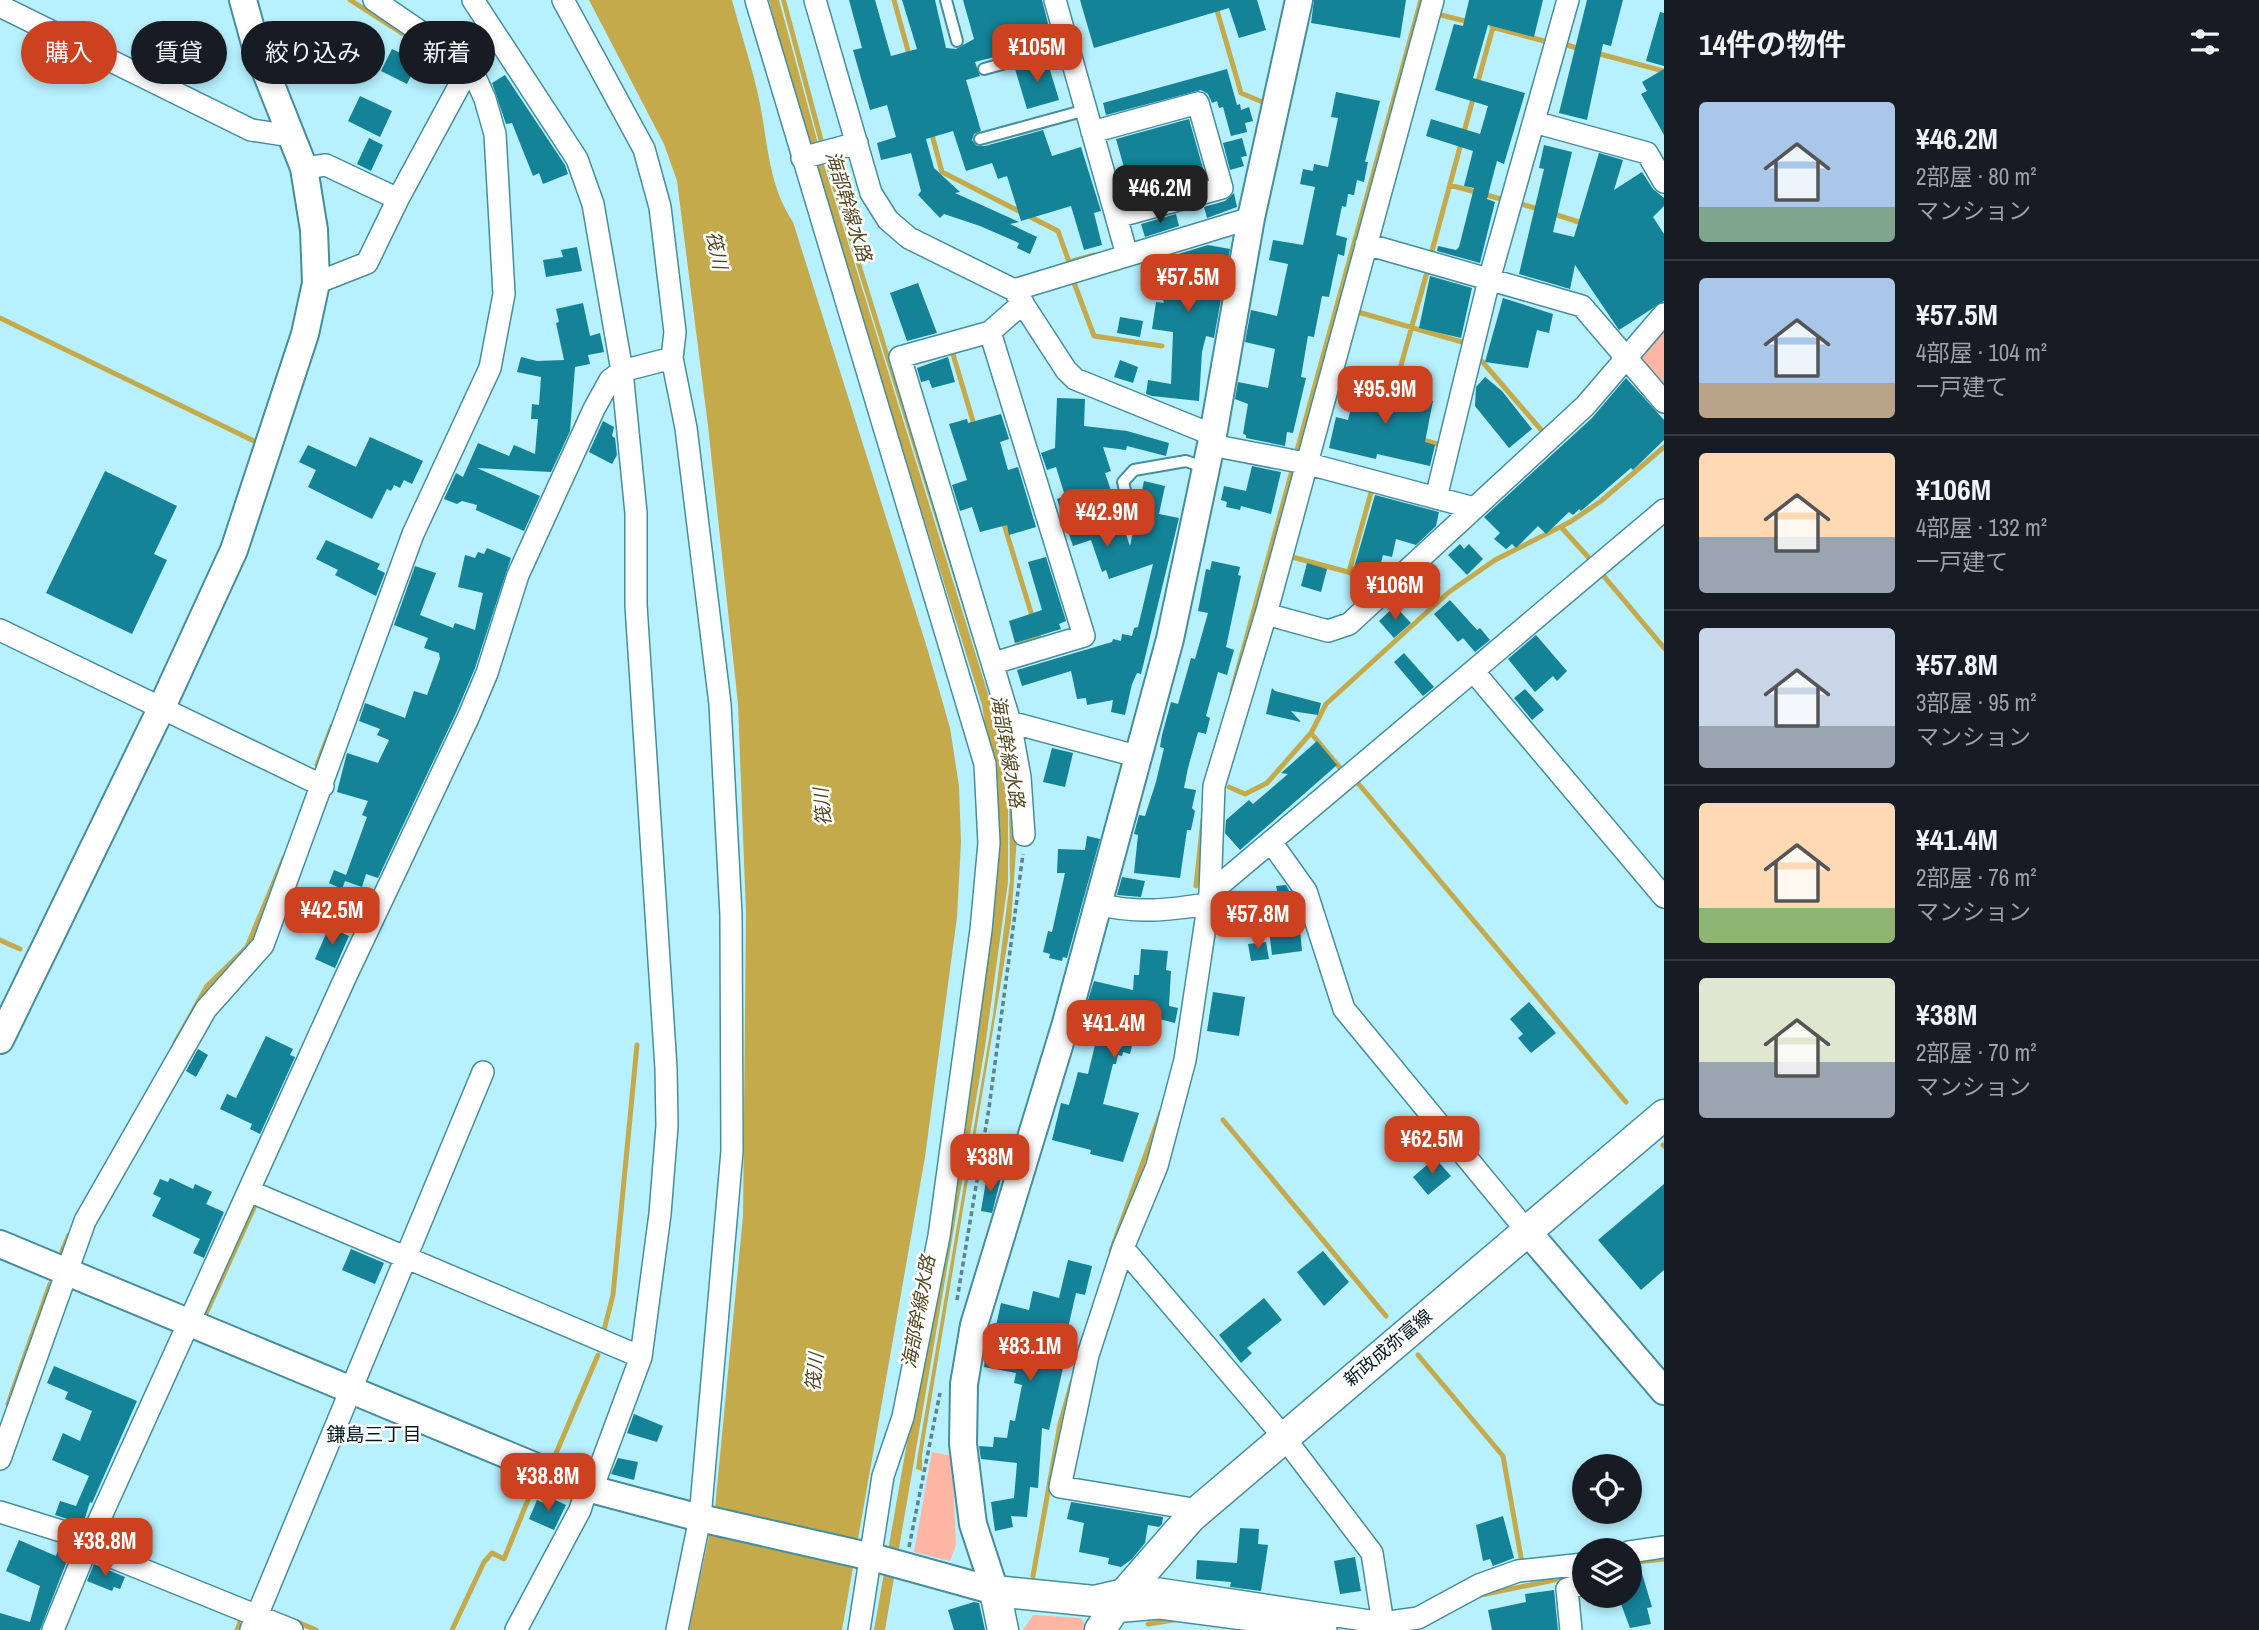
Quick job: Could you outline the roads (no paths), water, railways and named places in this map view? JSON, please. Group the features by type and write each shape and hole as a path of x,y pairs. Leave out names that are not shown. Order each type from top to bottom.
{"main road":[{"name":"新政成弥富線","path":"1112,1612 1199,1510 1664,1115"},
{"path":"1003,1630 995,1591 1094,1601 1112,1612"}],"street":[{"path":"0,1040 161,709 234,550 282,411 305,334 316,282 314,230 304,167 256,47 243,0"},
{"path":"374,0 402,21"},
{"path":"473,0 486,21"},
{"path":"563,0 644,149 662,218 674,319 672,358 686,428 720,704 731,915 732,1151 700,1518 677,1630"},
{"path":"756,0 985,764 989,843 981,930 939,1236 903,1417 883,1476 890,1562 859,1630"},
{"path":"815,0 872,193 888,220 909,238 1018,296 1066,370 1075,379 1210,449 1298,461 1474,508"},
{"path":"1055,0 1127,255"},
{"path":"995,1591 973,1524 963,1444 964,1384 974,1325 1066,1023 1136,756 1170,639 1210,449 1251,218 1299,0"},
{"path":"1199,1510 1060,1487 1088,1355 1123,1248 1157,1166 1185,1060 1209,899 1214,786 1266,614 1298,461 1366,244 1433,0"},
{"path":"1436,498 1489,280 1568,0"},
{"path":"0,6 251,130 291,136"},
{"path":"495,35 535,91 586,178 622,371 636,513 636,605 666,1068 667,1126 660,1214 641,1357 580,1510 516,1630"},
{"path":"316,282 368,263 398,199 459,84"},
{"path":"0,1459 85,1221 206,1009 264,945 413,534 490,368 504,294 495,134 478,84"},
{"path":"1092,132 1198,103 1202,115 1222,188 1117,218"},
{"path":"1534,122 1647,153 1664,182"},
{"path":"805,157 857,143"},
{"path":"304,167 326,164 398,199"},
{"path":"1024,835 1020,777 1010,722 900,357 990,332 1018,296 1127,255 1251,218"},
{"path":"1366,244 1582,306 1664,402"},
{"path":"1266,614 1328,631 1349,624 1584,406 1664,314"},
{"path":"990,332 1084,636 994,663"},
{"path":"53,1630 88,1544 187,1324 468,718 487,673 518,575 594,409 610,380 622,371 672,358"},
{"path":"1097,904 1125,911 1150,912 1209,899 1271,842 1664,510"},
{"path":"0,630 323,786"},
{"path":"1474,672 1664,897"},
{"path":"1010,722 1136,756"},
{"path":"1271,842 1307,891 1344,1009 1527,1231 1664,1391"},
{"path":"254,1623 484,1072"},
{"path":"248,1191 641,1357"},
{"path":"0,1244 187,1324 589,1488 700,1518 890,1562 995,1591"},
{"path":"1123,1248 1283,1436 1372,1553 1384,1627"},
{"path":"0,1512 88,1544 254,1623 292,1630"},
{"path":"1642,1550 1664,1547"},
{"path":"1112,1612 1159,1589 1384,1627 1418,1618 1479,1586 1518,1571 1572,1565"},
{"path":"1571,1630 1567,1589 1572,1587"},
{"path":"1112,1612 1160,1608 1315,1629"}],"lane":[{"path":"946,0 957,41"},
{"path":"984,69 1068,46"},
{"path":"980,139 1086,110"},
{"path":"1125,490 1123,482 1134,470 1186,461 1210,449"}],"water":[{"name":"筏川","path":"589,0 732,0 757,91 774,180 793,222 950,728 959,786 961,842 957,917 925,1157 842,1630 689,1630 715,1508 743,1216 746,913 738,704 708,426 677,181 664,144"},
{"path":"769,0 779,0 823,162 993,710 1008,810 1008,882 985,1047 885,1630 874,1630 974,1062 995,902 999,849 997,801 982,705 813,162"},
{"path":"781,0 786,0 829,160 986,667 1009,757 1017,837 1011,922 922,1455 922,1471 916,1469 918,1454 993,1015 1010,881 1009,796 993,704 824,161"}],"waterway":[{"path":"350,0 399,31"},
{"path":"894,0 910,58"},
{"path":"1214,0 1241,93 1267,104"},
{"path":"1295,458 1421,0"},
{"path":"1441,15 1469,22"},
{"path":"1492,27 1544,41"},
{"path":"1477,85 1493,27"},
{"path":"1567,45 1580,49"},
{"path":"1596,53 1664,71"},
{"path":"1432,251 1474,95"},
{"path":"931,131 942,172 1058,231 1069,262 1094,255"},
{"path":"1450,185 1501,199"},
{"path":"1521,204 1539,209"},
{"path":"1551,213 1585,224"},
{"path":"1393,394 1427,272"},
{"path":"1073,280 1094,336 1162,346"},
{"path":"1358,312 1462,342"},
{"path":"0,318 254,441"},
{"path":"952,351 975,428"},
{"path":"1480,359 1543,432"},
{"path":"1419,439 1441,445"},
{"path":"1229,787 1245,794 1267,783 1311,733 1326,704 1449,592 1495,560 1570,522 1601,501 1664,447"},
{"path":"1232,691 1293,467"},
{"path":"1349,572 1372,489"},
{"path":"1003,521 1033,619"},
{"path":"1561,527 1590,559"},
{"path":"1292,557 1378,580"},
{"path":"1602,574 1664,648"},
{"path":"1015,646 1039,638 1037,632"},
{"path":"317,765 332,726"},
{"path":"1311,733 1345,774"},
{"path":"1357,782 1626,1102"},
{"path":"1196,886 1203,819"},
{"path":"175,1043 207,986 247,947 284,858"},
{"path":"0,940 20,949"},
{"path":"604,1330 613,1295 637,1045"},
{"path":"1111,1251 1161,1112"},
{"path":"1223,1120 1386,1316"},
{"path":"204,1318 257,1201"},
{"path":"62,1251 69,1235"},
{"path":"8,1404 50,1284"},
{"path":"554,1458 598,1355"},
{"path":"1418,1355 1503,1456 1522,1563"},
{"path":"1033,1576 1060,1424 1072,1382"},
{"path":"452,1630 484,1562 492,1553 504,1559 534,1485"},
{"path":"103,1536 101,1541 139,1557"},
{"path":"1642,1562 1664,1559"},
{"path":"1481,1595 1569,1577"},
{"path":"237,1630 242,1617"},
{"path":"1148,1624 1180,1619"},
{"path":"293,1620 316,1630"}],"district":[{"name":"鎌島三丁目","path":"374,1434"}],"water label":[{"name":"海部幹線水路","path":"849,206"},
{"name":"海部幹線水路","path":"1008,751"},
{"name":"海部幹線水路","path":"918,1312"}]}
